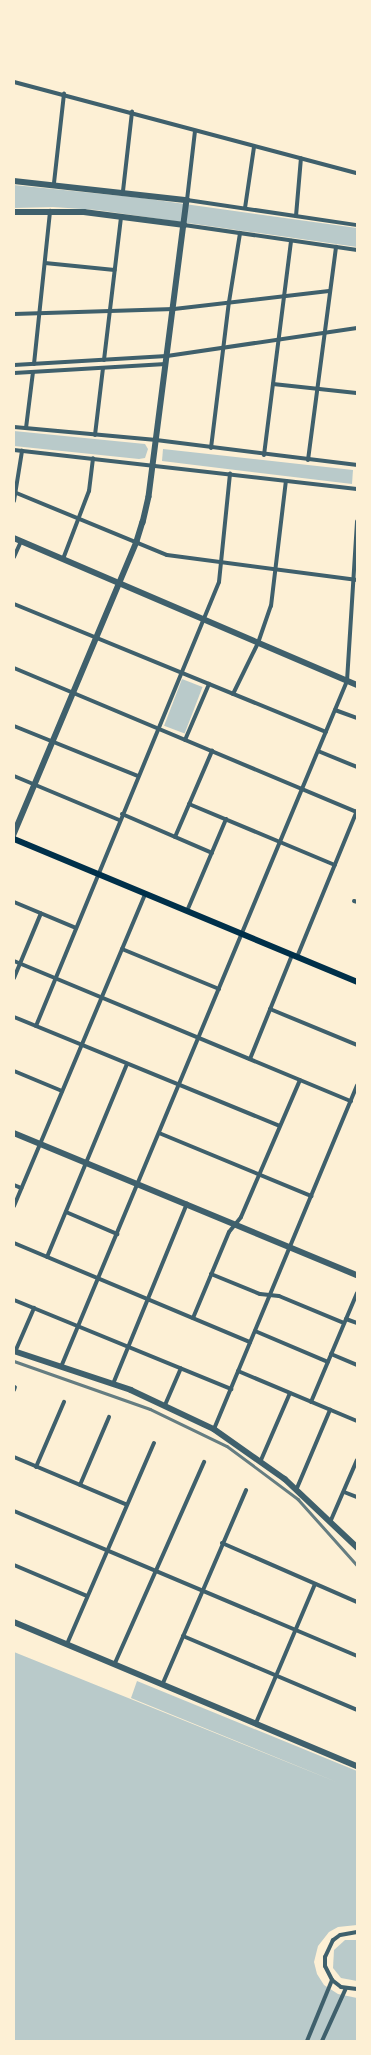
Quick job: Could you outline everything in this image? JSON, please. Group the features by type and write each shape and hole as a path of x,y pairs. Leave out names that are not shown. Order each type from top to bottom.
{"main road":[{"path":"14,839 357,982"}],"street":[{"path":"14,82 132,112 195,132 357,173"},
{"path":"54,184 64,94"},
{"path":"123,191 132,112"},
{"path":"14,835 137,542 149,497 174,309 195,132"},
{"path":"245,208 254,147"},
{"path":"296,216 301,158"},
{"path":"14,181 123,191 357,225"},
{"path":"14,212 50,211 121,217 357,250"},
{"path":"34,364 50,211"},
{"path":"104,360 121,217"},
{"path":"212,448 229,302 240,233"},
{"path":"264,455 277,341 291,241"},
{"path":"308,460 336,247"},
{"path":"45,263 115,270"},
{"path":"14,314 174,309 330,291"},
{"path":"14,365 167,356 223,350 357,328"},
{"path":"14,374 166,364"},
{"path":"95,435 103,368"},
{"path":"26,428 33,372"},
{"path":"273,384 357,393"},
{"path":"14,427 156,440 264,455 357,465"},
{"path":"14,450 357,489"},
{"path":"14,501 22,451"},
{"path":"63,559 89,491 93,458"},
{"path":"36,1026 119,820 205,620 219,582 230,474"},
{"path":"233,694 258,643 271,606 277,568 286,481"},
{"path":"15,492 137,542 182,558 222,561 355,579"},
{"path":"62,1367 347,681 355,579 357,521"},
{"path":"14,538 357,685"},
{"path":"14,557 21,541"},
{"path":"14,604 326,732"},
{"path":"14,668 357,812 250,1059"},
{"path":"185,740 209,684"},
{"path":"335,710 357,718"},
{"path":"14,726 138,776"},
{"path":"175,837 212,751"},
{"path":"318,751 357,767"},
{"path":"14,776 119,820"},
{"path":"189,804 335,864"},
{"path":"122,814 212,853"},
{"path":"188,911 226,819"},
{"path":"14,1206 145,894"},
{"path":"14,902 76,928"},
{"path":"14,978 41,913"},
{"path":"122,949 219,989"},
{"path":"14,961 351,1101"},
{"path":"270,1010 357,1045"},
{"path":"14,1017 280,1126"},
{"path":"47,1257 127,1064"},
{"path":"14,1071 62,1091"},
{"path":"193,1318 228,1232 241,1217 300,1080"},
{"path":"214,1429 357,1086"},
{"path":"14,1133 357,1275"},
{"path":"159,1133 311,1196"},
{"path":"14,1185 21,1188"},
{"path":"113,1384 187,1204"},
{"path":"66,1212 117,1234"},
{"path":"14,1243 250,1342"},
{"path":"211,1274 260,1294 279,1296 344,1323"},
{"path":"311,1402 357,1293"},
{"path":"14,1300 231,1389"},
{"path":"34,1308 15,1352 113,1384 165,1405 214,1429 261,1460 297,1488 357,1547"},
{"path":"346,1319 357,1323"},
{"path":"255,1331 328,1362"},
{"path":"331,1354 357,1365"},
{"path":"165,1405 181,1368"},
{"path":"238,1371 357,1421"},
{"path":"261,1460 290,1393"},
{"path":"36,1467 64,1402"},
{"path":"297,1488 330,1410"},
{"path":"80,1485 109,1417"},
{"path":"67,1644 106,1550 154,1443"},
{"path":"14,1457 126,1504"},
{"path":"331,1520 357,1460"},
{"path":"115,1663 154,1570 204,1462"},
{"path":"163,1683 246,1490"},
{"path":"344,1492 357,1497"},
{"path":"14,1511 357,1656"},
{"path":"222,1543 357,1602"},
{"path":"14,1565 88,1596"},
{"path":"256,1723 315,1584"},
{"path":"14,1622 163,1683 357,1766"},
{"path":"183,1636 357,1710"},
{"path":"357,1932 340,1935 327,1948 325,1966 332,1980 346,1988 357,1989"},
{"path":"307,2041 332,1980"},
{"path":"322,2041 346,1988"}],"shaded area":[{"path":"14,185 142,198 357,228 357,247 97,210 53,207 14,208"},
{"path":"14,431 145,444 148,449 145,458 139,459 14,446"},
{"path":"163,449 353,470 352,484 162,461"},
{"path":"182,679 203,687 185,734 164,726"},
{"path":"14,1652 339,1783 131,1698 137,1681 357,1771 357,1925 338,1927 329,1932 318,1946 314,1962 317,1974 324,1985 338,1994 357,1998 357,2041 14,2041"},
{"path":"345,1940 357,1940 357,1981 341,1978 333,1968 334,1950"}],"railway":[{"path":"14,1361 150,1409 227,1446 298,1499 357,1565"}]}
